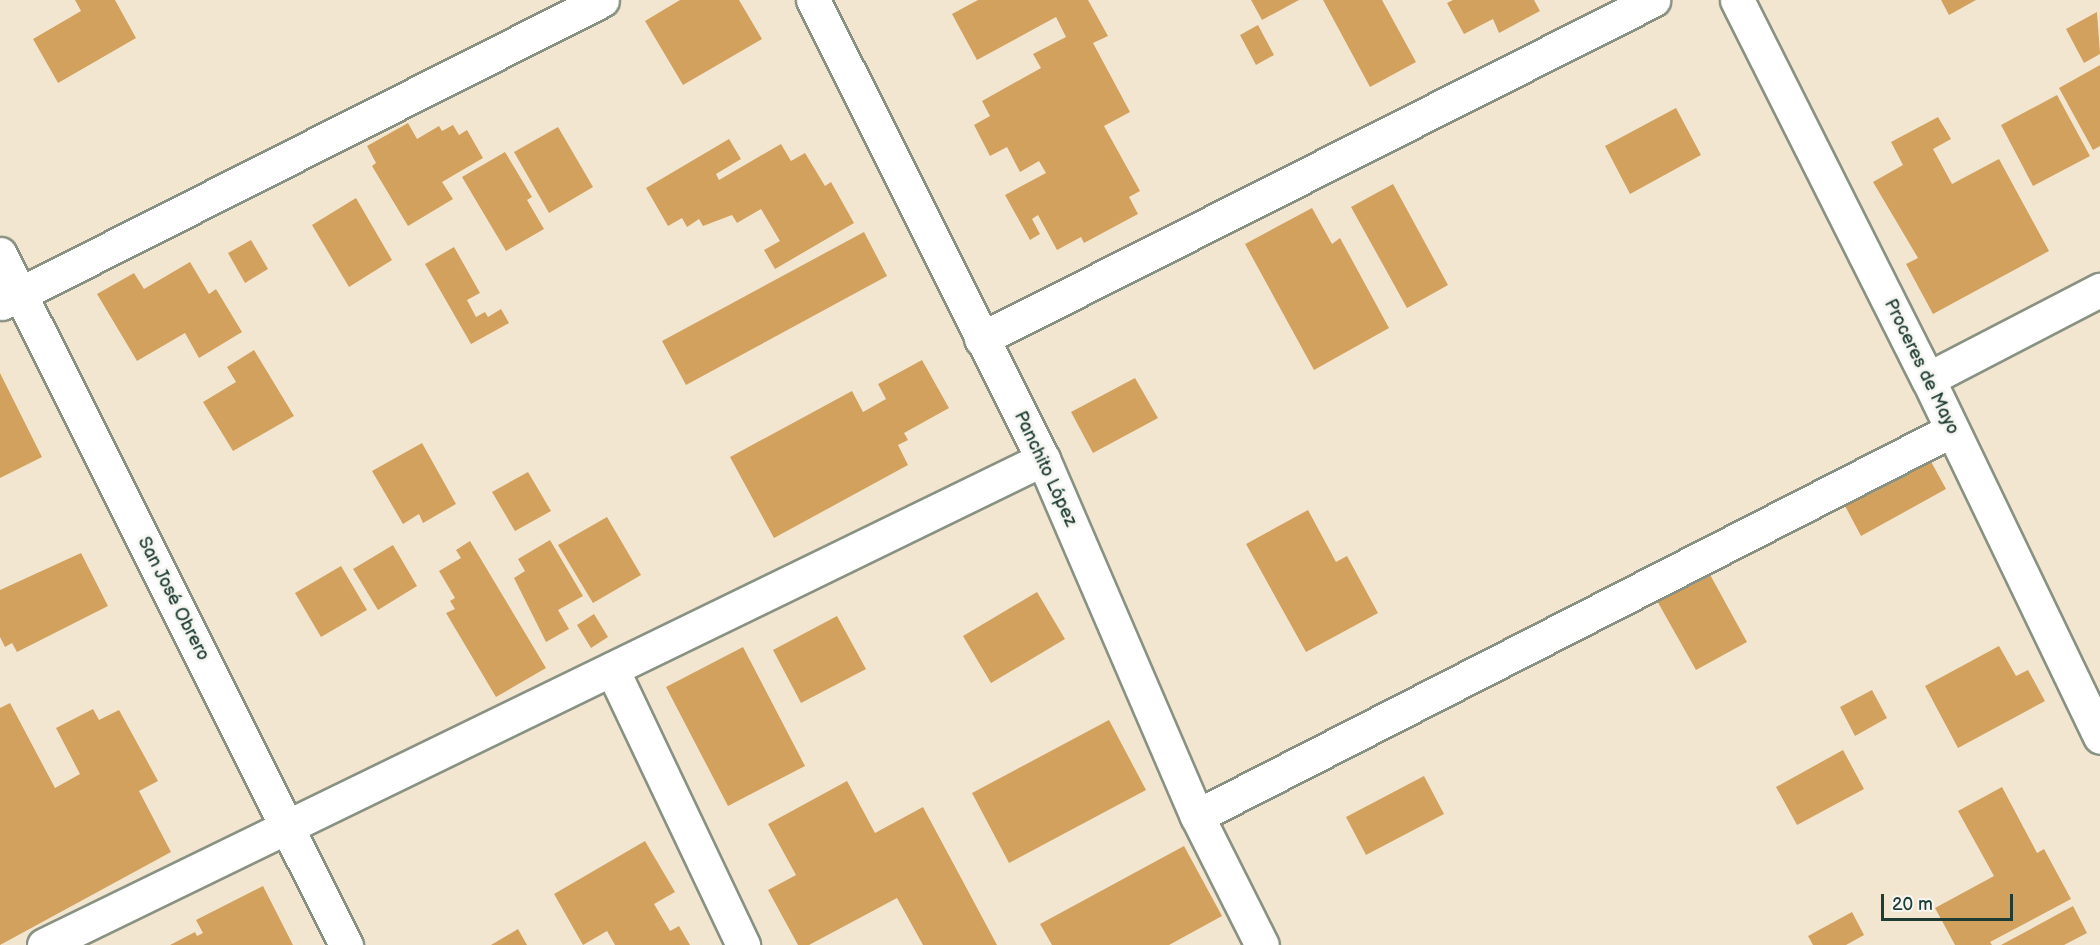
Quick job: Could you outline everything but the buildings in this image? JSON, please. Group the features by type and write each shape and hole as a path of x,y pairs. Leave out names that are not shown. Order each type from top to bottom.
{"street":[{"path":"10,299 602,0"},
{"name":"Panchito López","path":"813,0 1043,459 1197,816 1262,945"},
{"path":"981,339 1653,0"},
{"name":"Proceres de Mayo","path":"1737,0 1928,379 2100,736"},
{"name":"San José Obrero","path":"0,254 10,299 287,826 346,945"},
{"path":"1928,379 2100,290"},
{"path":"1197,816 1952,430"},
{"path":"44,945 1043,459"},
{"path":"612,669 743,945"}]}
